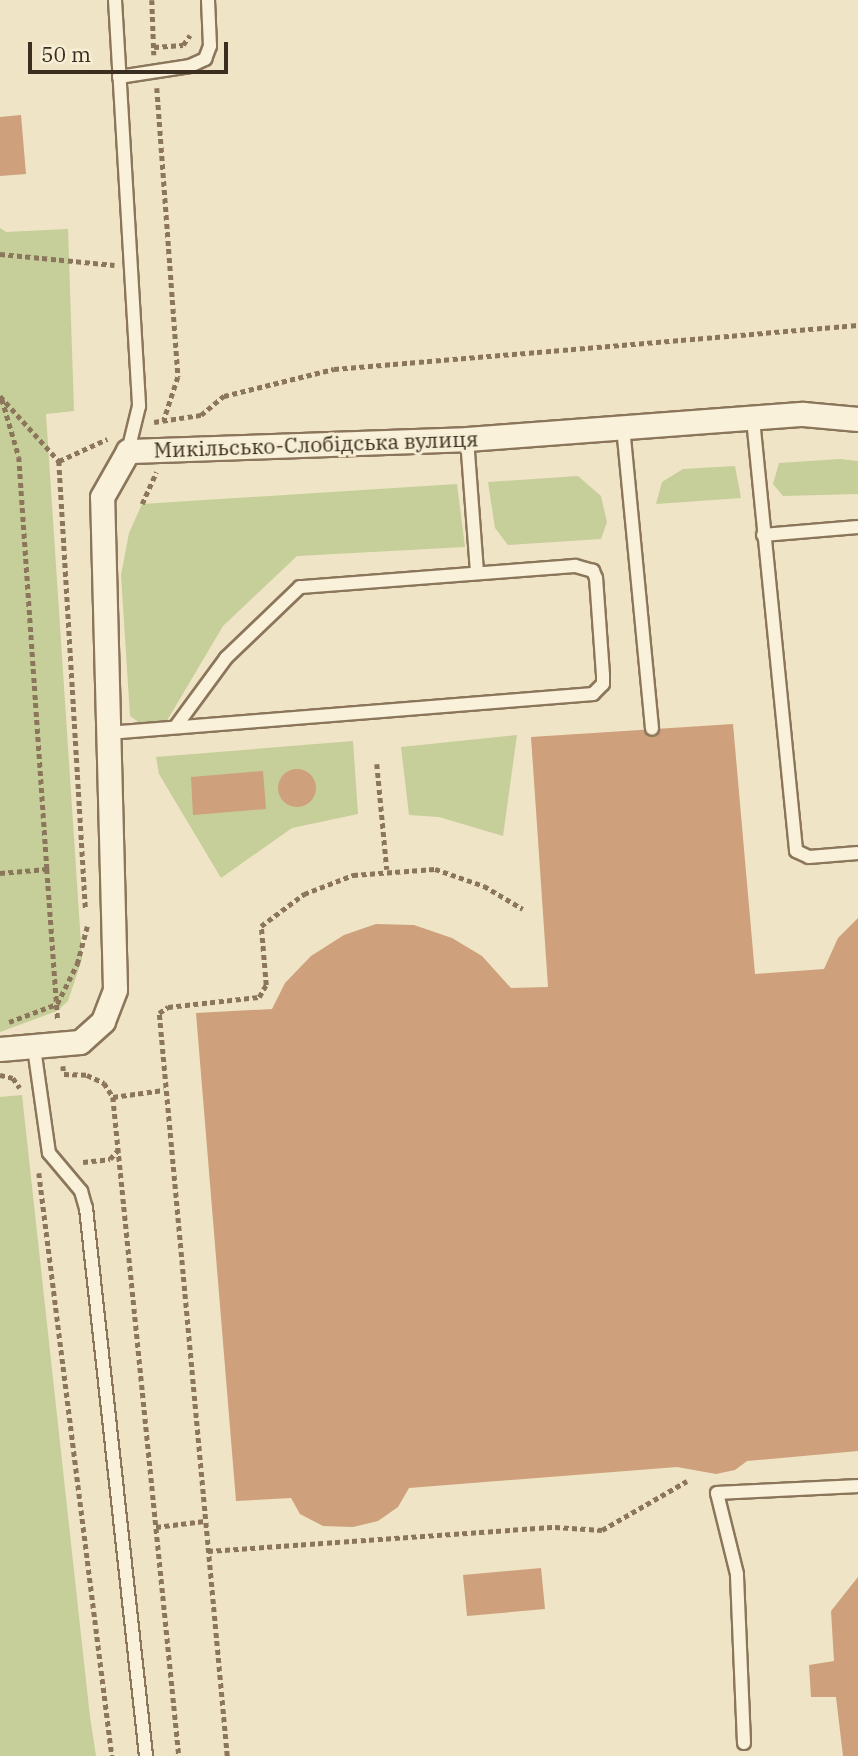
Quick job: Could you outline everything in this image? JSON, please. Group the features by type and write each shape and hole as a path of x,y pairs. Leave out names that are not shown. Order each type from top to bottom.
{"street":[{"name":"Микільсько-Слобідська вулиця","path":"0,1049 80,1042 96,1031 115,989 102,497 128,451 467,439 803,414 858,419"}],"lane":[{"path":"115,0 139,406 128,451"},
{"path":"119,77 205,59 210,46 208,0"},
{"path":"753,419 796,851 809,857 858,853"},
{"path":"623,427 652,729"},
{"path":"467,439 477,573"},
{"path":"763,535 858,527"},
{"path":"108,733 593,694 599,689 603,675 593,570 575,566 477,573 291,592 226,658 176,726"},
{"path":"34,1048 49,1153 81,1191 86,1208 146,1756"},
{"path":"744,1743 737,1574 717,1493 858,1486"}],"path":[{"path":"142,504 165,451 164,420 178,377 152,0"},
{"path":"154,47 183,45 192,31"},
{"path":"0,254 130,266"},
{"path":"59,461 134,425 201,415 224,396 334,369 858,325"},
{"path":"0,1025 57,1004 77,964 87,930 59,461 1,397"},
{"path":"1,397 19,457 64,1074"},
{"path":"377,764 387,870"},
{"path":"0,873 47,869"},
{"path":"227,1756 158,1020 162,1009 259,997 264,991 266,971 259,932 266,921 304,894 353,875 387,870 435,869 484,886 523,909"},
{"path":"58,1080 64,1074 87,1074 104,1083 113,1097 179,1756"},
{"path":"0,1075 13,1078 25,1096"},
{"path":"113,1097 164,1090"},
{"path":"79,1162 110,1159 118,1149"},
{"path":"38,1159 113,1756"},
{"path":"208,1551 555,1527 602,1530 687,1481"},
{"path":"156,1527 205,1521"}],"green space":[{"path":"0,228 6,232 68,229 74,411 46,414 82,959 68,1001 57,1011 0,1032"},
{"path":"840,459 858,461 858,494 783,496 773,484 779,463"},
{"path":"735,466 741,498 656,504 662,482 683,469"},
{"path":"578,476 601,496 607,522 601,539 508,545 495,528 488,482"},
{"path":"457,484 465,547 297,556 223,626 165,724 147,728 130,716 121,575 129,533 142,504"},
{"path":"517,735 503,836 439,817 409,815 401,747"},
{"path":"353,741 358,814 292,828 221,878 159,774 156,757"},
{"path":"22,1095 96,1756 0,1756 0,1097"}],"building":[{"path":"21,115 26,174 0,176 0,117"},
{"path":"733,724 755,974 824,969 838,938 858,918 858,1451 747,1461 735,1470 716,1474 677,1467 409,1488 398,1507 378,1521 353,1527 323,1526 300,1514 291,1498 236,1501 196,1013 272,1009 285,983 311,956 344,935 376,924 414,925 452,938 482,956 511,988 548,987 531,737"},
{"path":"297,769 310,775 316,788 310,801 297,807 284,801 278,788 284,775"},
{"path":"263,771 266,809 193,815 191,777"},
{"path":"541,1568 545,1609 467,1616 463,1575"},
{"path":"858,1577 858,1756 843,1756 836,1697 811,1697 809,1665 834,1661 831,1611"}]}
